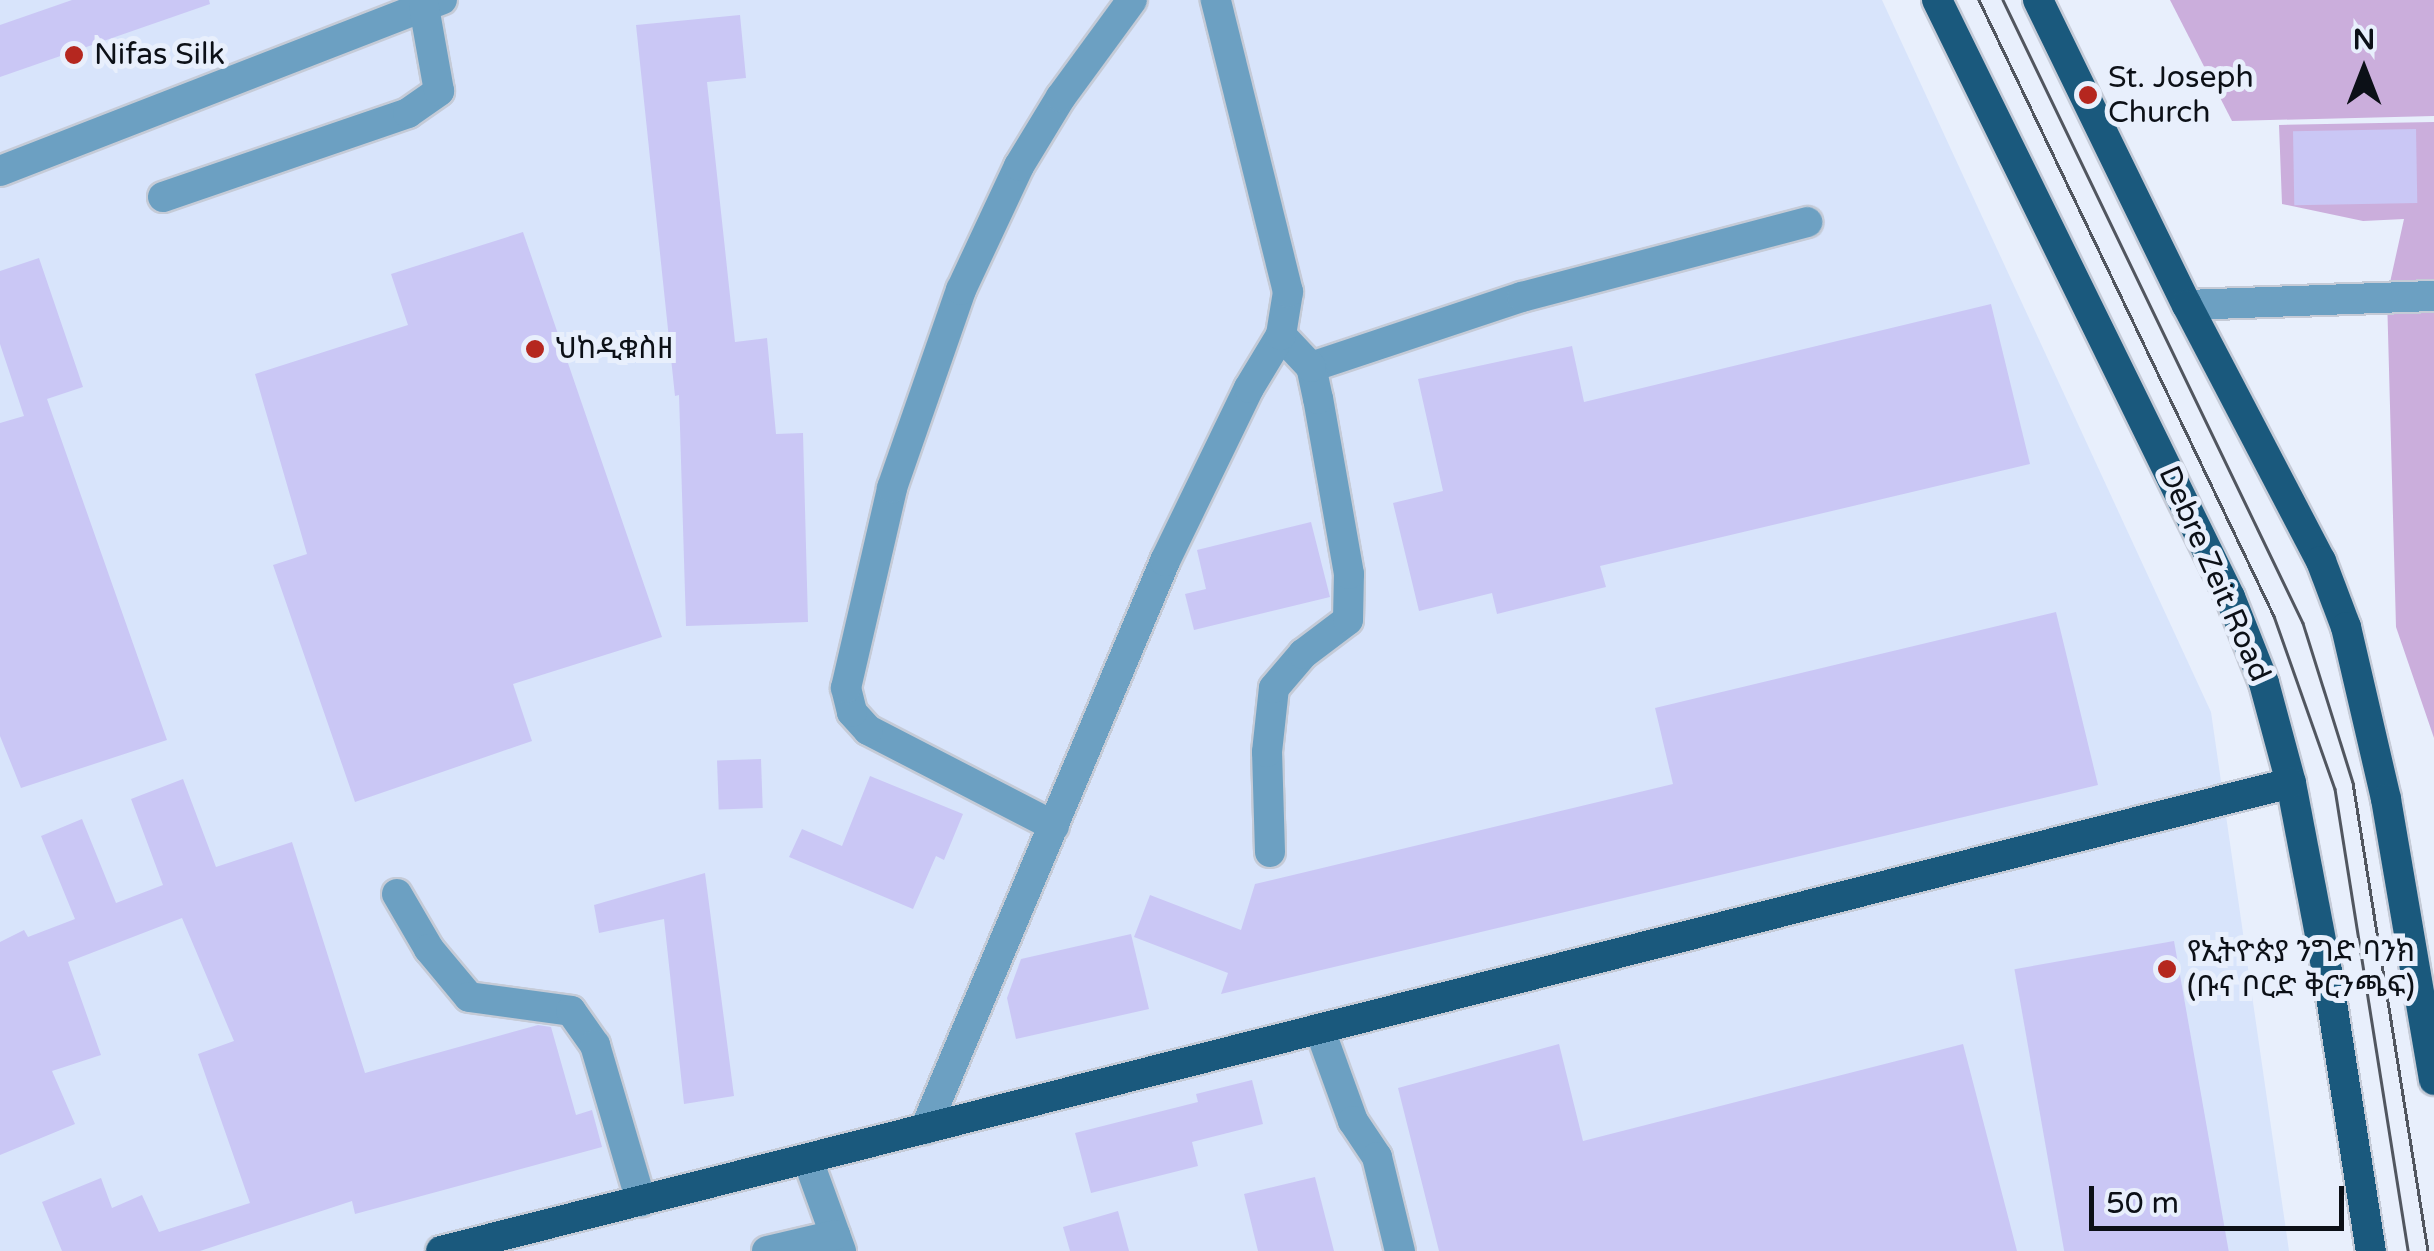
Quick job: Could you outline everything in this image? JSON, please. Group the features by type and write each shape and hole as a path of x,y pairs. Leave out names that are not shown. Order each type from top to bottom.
{"main road":[{"name":"Debre Zeit Road","path":"1937,0 2230,597 2264,683 2290,783 2328,972 2371,1251"},
{"path":"2038,0 2187,304 2321,561 2346,627 2390,816 2434,1080"},
{"path":"441,1251 2290,783"}],"street":[{"path":"1054,826 868,730 852,712 846,688 892,488 961,290 1019,166 1061,96 1132,0"},
{"path":"925,1129 1165,561 1249,388 1280,335 1288,292 1216,0"},
{"path":"0,171 433,4 439,91 408,114 163,197"},
{"path":"1311,368 1522,297 1807,222"},
{"path":"2187,304 2434,296"},
{"path":"1270,852 1267,752 1274,688 1304,654 1348,620 1349,574 1311,368 1280,335"},
{"path":"397,894 428,949 469,997 571,1011 595,1044 641,1201"},
{"path":"1320,1030 1353,1122 1376,1158 1400,1251"},
{"path":"767,1251 838,1243 808,1160"}],"shaded area":[{"path":"0,0 1882,0 2211,712 2289,1251 0,1251"},
{"path":"2170,0 2434,0 2434,116 2232,121"},
{"path":"2434,122 2434,738 2396,627 2387,296 2404,219 2363,221 2282,204 2279,125"}],"building":[{"path":"72,0 209,0 210,4 0,77 0,25"},
{"path":"740,15 746,78 707,82 735,342 767,338 776,434 803,433 808,622 686,626 679,395 675,396 636,25"},
{"path":"2416,129 2417,203 2294,205 2293,131"},
{"path":"523,232 662,637 513,684 532,741 355,802 273,565 307,554 255,374 408,325 391,274"},
{"path":"39,258 83,387 47,399 167,740 21,788 0,736 0,423 24,416 0,344 0,271"},
{"path":"1991,304 2030,464 1600,566 1606,587 1497,614 1492,593 1419,611 1393,503 1443,491 1418,379 1572,346 1584,402"},
{"path":"1311,522 1330,597 1194,630 1185,594 1206,589 1197,550"},
{"path":"2056,612 2098,785 1221,994 1228,973 1134,937 1150,895 1241,930 1255,884 1673,784 1655,708"},
{"path":"761,759 763,808 719,810 717,761"},
{"path":"870,776 963,814 944,860 936,856 913,909 789,857 802,829 842,846"},
{"path":"183,779 216,867 292,842 365,1073 538,1025 551,1027 576,1115 592,1110 602,1147 355,1214 352,1201 200,1251 62,1251 42,1202 101,1178 112,1208 142,1195 159,1232 250,1203 198,1054 234,1041 182,918 68,962 101,1055 52,1071 75,1124 0,1155 0,942 24,930 28,937 75,919 41,836 82,819 116,903 163,885 131,799"},
{"path":"705,873 734,1096 684,1104 664,919 599,933 594,905"},
{"path":"1131,934 1149,1009 1016,1039 1007,998 1021,959"},
{"path":"2174,941 2229,1251 2064,1251 2014,969"},
{"path":"1559,1044 1583,1141 1963,1044 2017,1251 1439,1251 1398,1088"},
{"path":"1252,1080 1263,1124 1192,1142 1198,1166 1091,1193 1075,1133 1198,1102 1196,1094"},
{"path":"1315,1177 1334,1251 1258,1251 1244,1194"},
{"path":"1118,1211 1129,1251 1070,1251 1063,1227"}],"tram line":[{"path":"1979,0 2274,616 2335,789 2408,1251"},
{"path":"2003,0 2303,623 2353,783 2428,1251"}],"place":[{"name":"Nifas Silk","path":"74,55"},
{"name":"St. Joseph Church","path":"2088,95"},
{"name":"ህከዲቁስዘ","path":"535,349"},
{"name":"የኢትዮጵያ ንግድ ባንክ (ቡና ቦርድ ቅርንጫፍ)","path":"2167,969"}]}
